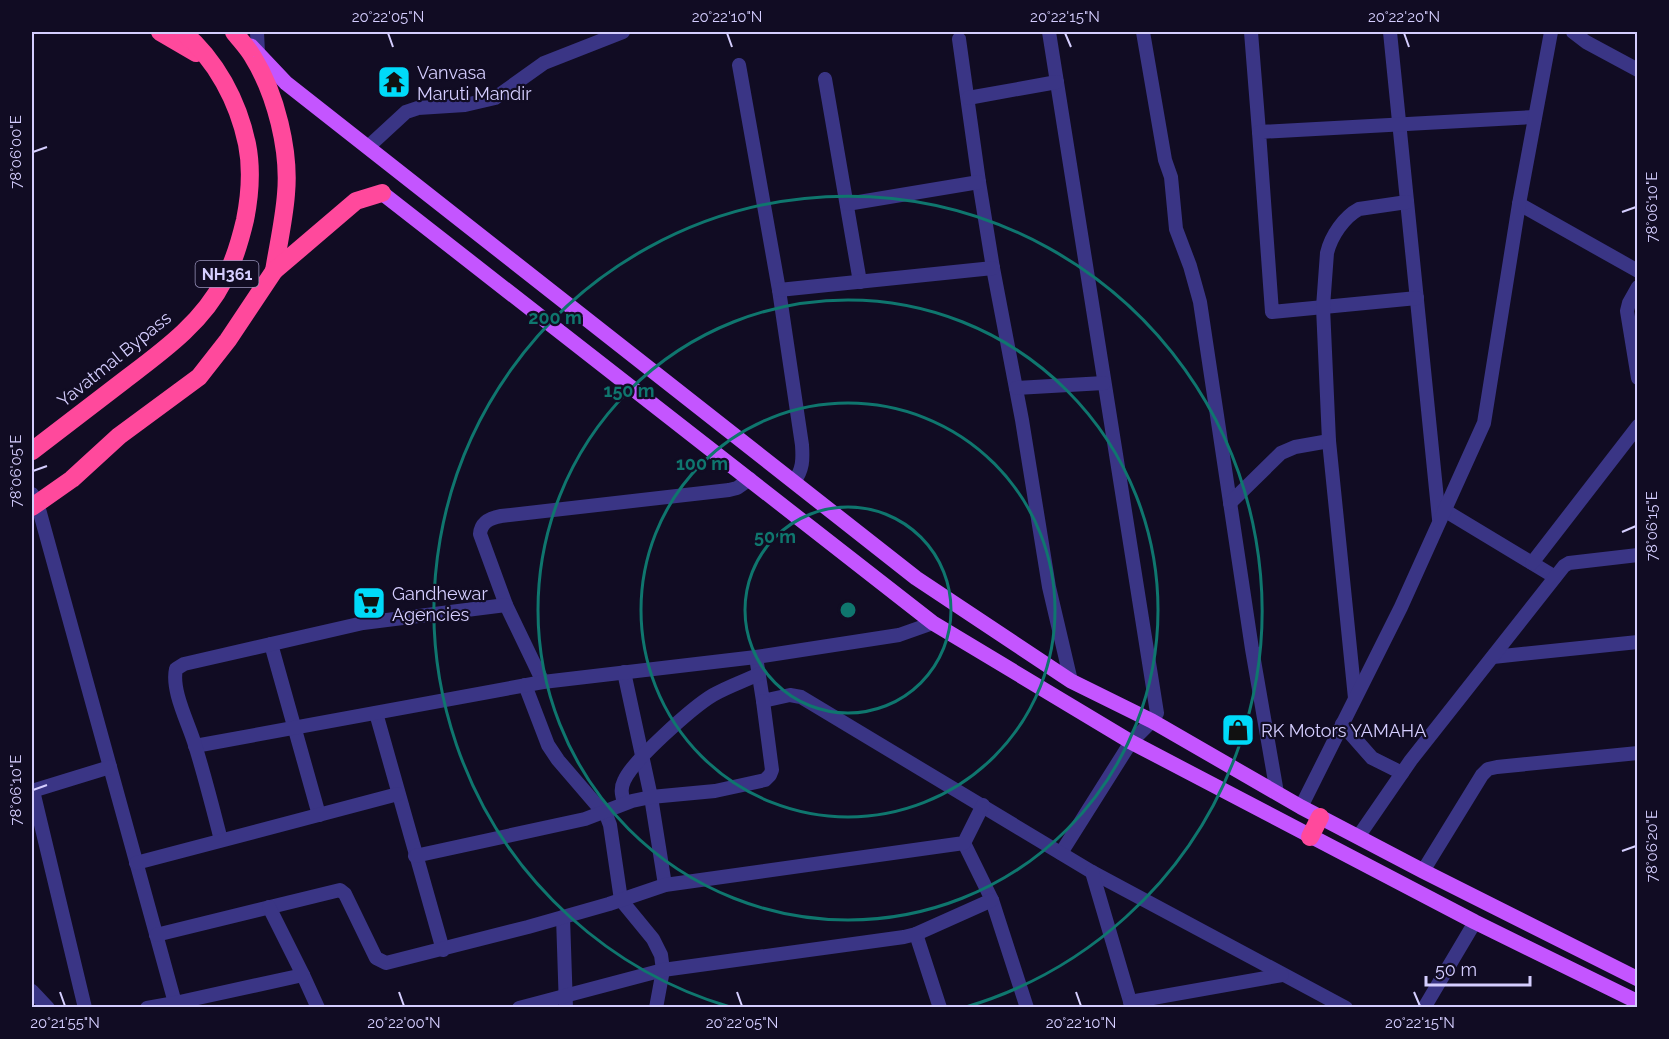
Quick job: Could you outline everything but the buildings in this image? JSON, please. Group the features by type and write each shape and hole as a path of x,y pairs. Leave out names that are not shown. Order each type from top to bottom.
{"highway":[{"path":"160,32 208,59"},
{"name":"Yavatmal Bypass","path":"32,451 174,343 202,314 224,281 240,243 250,198 249,158 242,119 221,76 196,42 183,32"},
{"path":"235,32 253,57 276,107 283,138 287,192 274,271"},
{"path":"33,501 72,479 119,436 199,377 228,340 274,271 356,201 382,193"},
{"path":"1310,837 1320,817"}],"main road":[{"path":"235,32 286,83 916,578 1071,681 1152,721 1301,807 1424,872 1638,979"},
{"path":"382,193 933,623 1131,742 1475,922 1638,1002"}],"street":[{"path":"257,32 258,53"},
{"path":"368,147 406,112 418,108 465,105 495,98 544,63 623,32"},
{"path":"1049,32 1157,703 1157,713 1152,721 1131,742 1061,853"},
{"path":"1143,32 1165,160 1171,177 1176,230 1190,266 1200,302 1277,793"},
{"path":"1251,32 1272,312 1417,297"},
{"path":"1390,32 1441,515"},
{"path":"1301,807 1401,607 1484,423 1519,204 1551,32"},
{"path":"1573,32 1586,42 1638,70"},
{"path":"959,39 993,268 1016,388 1049,587 1071,681"},
{"path":"739,65 802,445 801,472 794,482"},
{"path":"825,79 860,282"},
{"path":"968,98 1057,82"},
{"path":"1260,132 1535,117"},
{"path":"847,204 979,182"},
{"path":"1355,698 1329,441 1323,308 1329,245 1345,219 1359,209 1407,202"},
{"path":"1519,204 1638,271"},
{"path":"778,290 993,268"},
{"path":"1638,287 1627,311 1638,378"},
{"path":"1016,388 1104,383"},
{"path":"1532,563 1638,426"},
{"path":"1230,503 1281,453 1296,447 1329,441"},
{"path":"543,682 506,605 480,534 481,527 493,518 729,490 737,488 750,479"},
{"path":"33,501 175,1003"},
{"path":"1441,515 1532,563 1555,578"},
{"path":"1358,837 1402,773 1569,563 1638,555"},
{"path":"221,840 176,688 174,677 176,669 184,664 363,623 506,605"},
{"path":"195,746 543,682 756,657 899,635 933,623"},
{"path":"1493,657 1638,642"},
{"path":"271,644 319,815"},
{"path":"416,856 585,819 624,803 651,797 715,791 765,780 772,770 756,657"},
{"path":"624,672 651,797 665,885"},
{"path":"624,803 621,789 623,782 637,761 700,704 713,695 759,674"},
{"path":"525,685 548,745 558,760 604,812 610,825 621,900 658,947 663,970 656,1008"},
{"path":"763,701 790,695 801,697 1092,872 1346,1008"},
{"path":"376,713 442,950"},
{"path":"1342,724 1372,758 1402,773"},
{"path":"1424,872 1482,775 1488,770 1497,767 1638,753"},
{"path":"85,1008 32,791 110,767"},
{"path":"136,863 398,794"},
{"path":"963,843 983,806"},
{"path":"156,935 340,890 345,894 376,958 386,963 563,917 665,885 963,843"},
{"path":"963,843 992,900 1027,1008"},
{"path":"1092,872 1131,1005 1282,975"},
{"path":"519,1008 566,1001 663,970 916,934 992,900"},
{"path":"269,907 318,1008"},
{"path":"563,917 566,1001"},
{"path":"1424,1008 1475,922"},
{"path":"916,934 940,1008"},
{"path":"147,1008 303,975"},
{"path":"32,991 48,1008"}],"place":[{"name":"Vanvasa Maruti Mandir","path":"394,82"},
{"name":"Gandhewar Agencies","path":"369,603"},
{"name":"RK Motors YAMAHA","path":"1238,730"}]}
